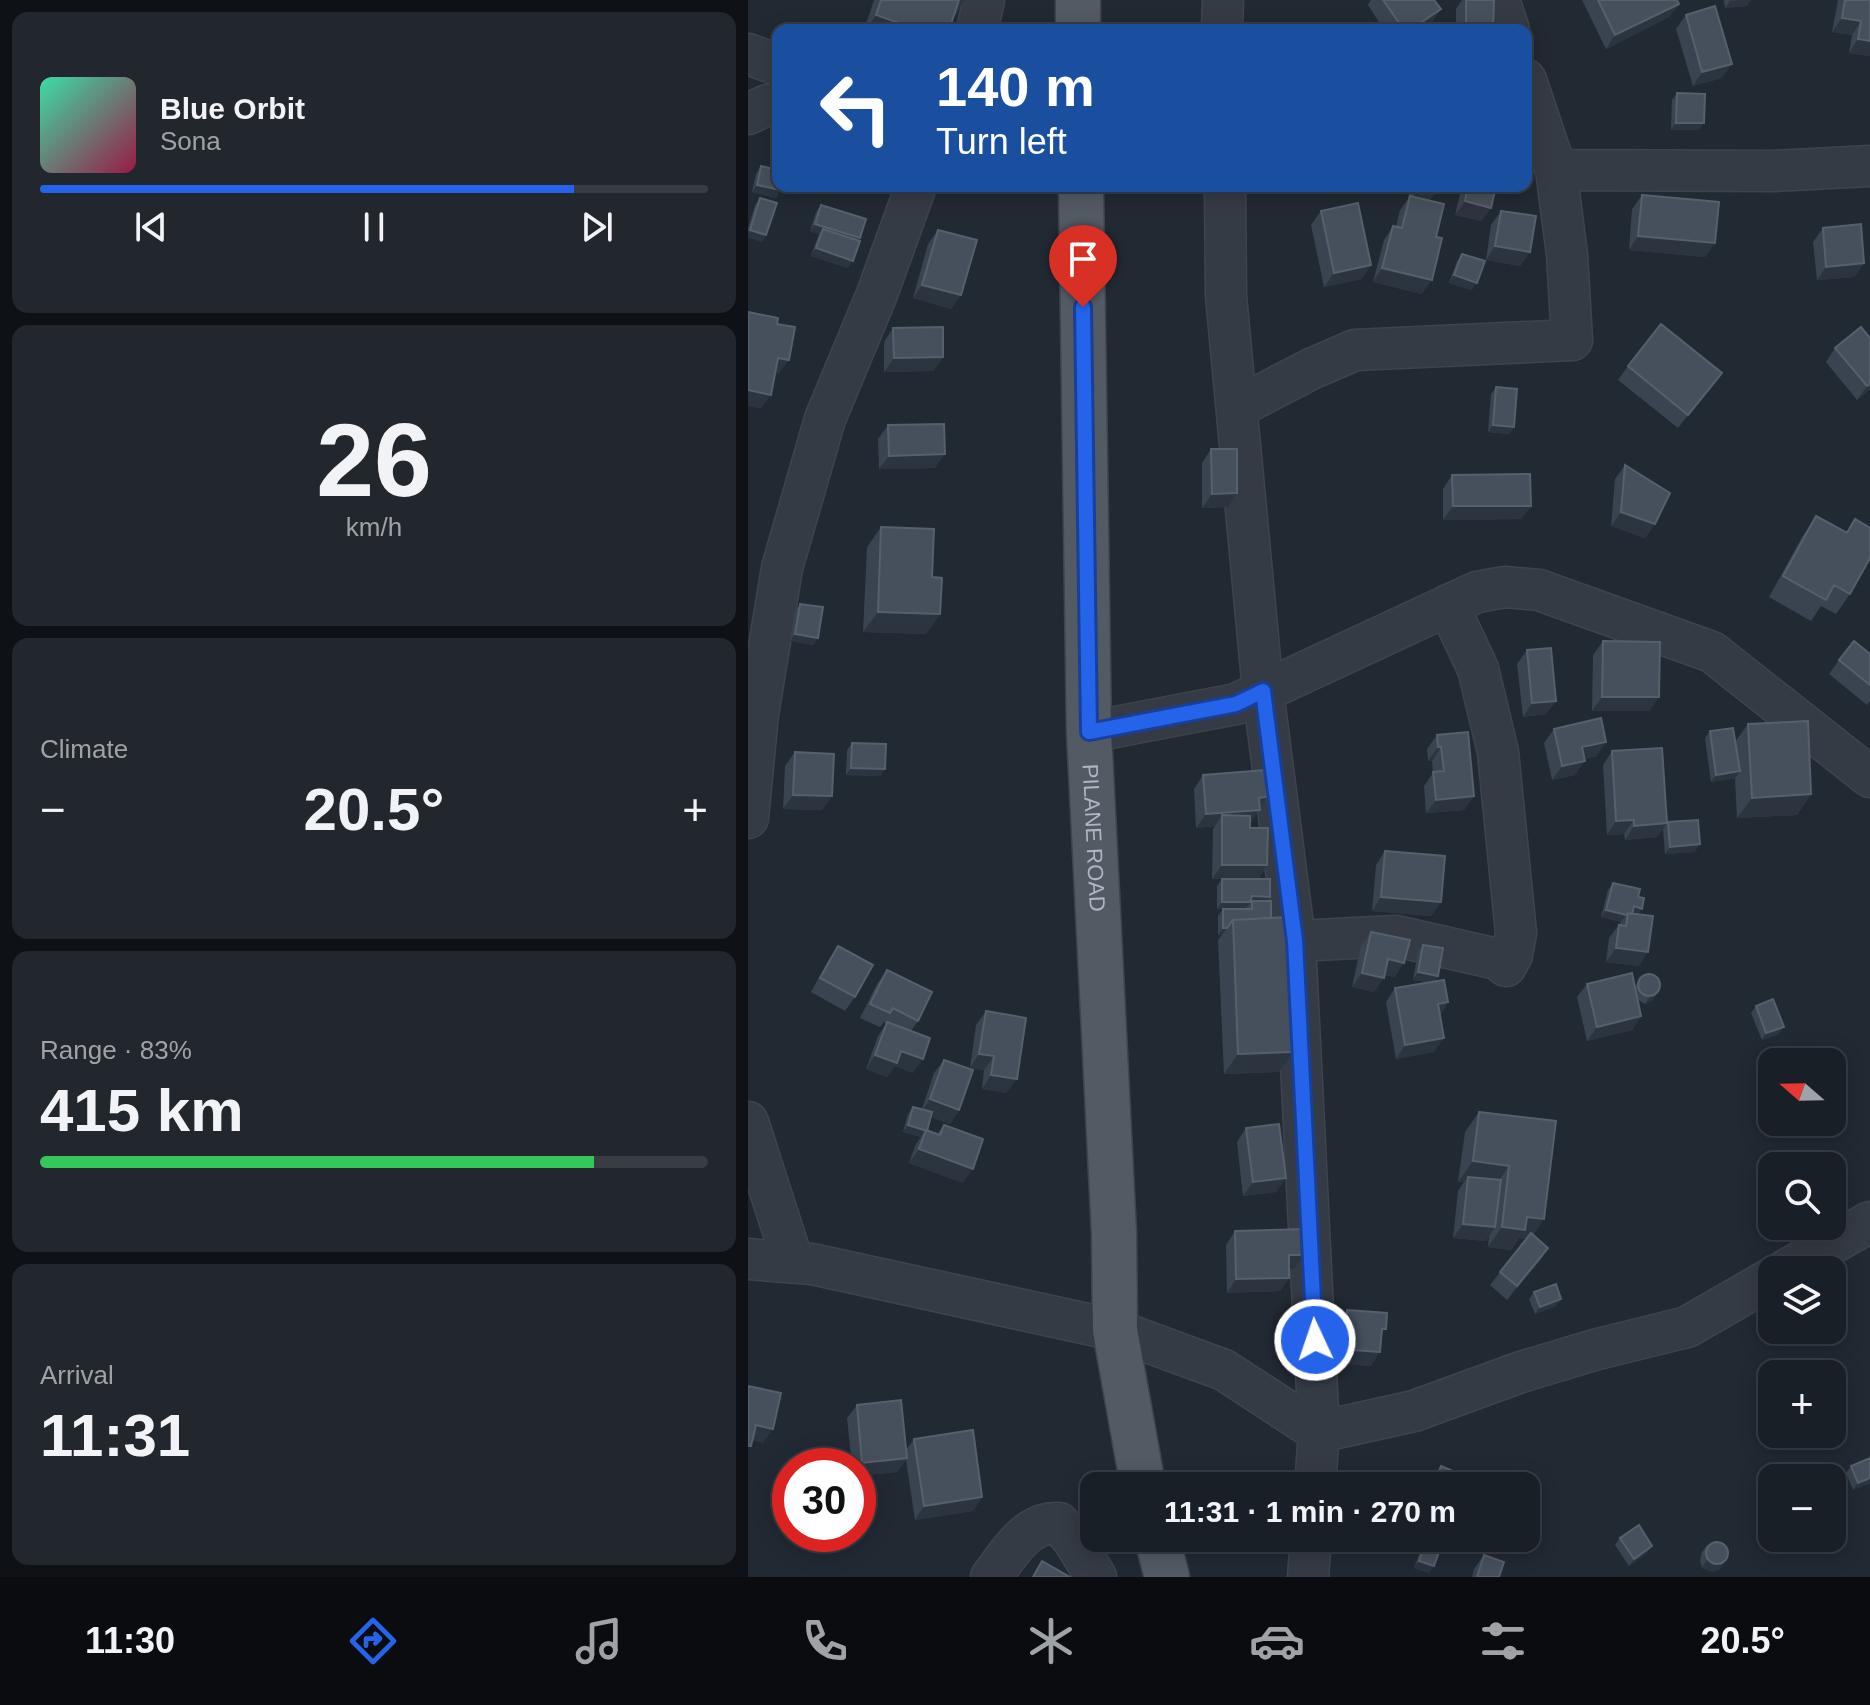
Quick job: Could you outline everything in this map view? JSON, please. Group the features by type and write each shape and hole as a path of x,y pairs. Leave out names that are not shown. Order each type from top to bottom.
{"main road":[{"path":"1078,0 1078,24"},
{"name":"PILANE ROAD","path":"1081,192 1089,732 1114,1233 1115,1330 1140,1472"},
{"path":"1161,1552 1167,1577"}],"street":[{"path":"978,24 984,0"},
{"path":"1222,24 1223,0"},
{"path":"1499,0 1507,24"},
{"path":"748,54 772,63"},
{"path":"1238,407 1355,350 1572,340 1567,254 1556,170 1532,98"},
{"path":"748,114 772,105"},
{"path":"1556,170 1773,171 1870,166"},
{"path":"748,818 758,714 782,568 825,419 877,294 914,192"},
{"path":"1225,192 1226,296 1263,691 1295,941 1319,1432 1316,1472"},
{"path":"1089,732 1236,704 1477,592 1505,587 1539,590 1712,652 1870,777"},
{"path":"1295,941 1396,936 1497,959 1506,966 1512,955 1516,933 1498,752 1478,669 1448,605"},
{"path":"748,1122 793,1262"},
{"path":"1810,1256 1870,1222"},
{"path":"748,1259 812,1264 1115,1330 1224,1370 1319,1432 1414,1411 1521,1372 1687,1327 1758,1286"},
{"path":"991,1577 1029,1531 1044,1522 1059,1523 1096,1577"},
{"path":"1308,1577 1310,1552"}],"building":[{"path":"881,0 959,0 951,24 902,24 876,15"},
{"path":"1383,0 1434,0 1441,9 1419,24 1400,24"},
{"path":"1466,0 1494,0 1493,24 1466,24"},
{"path":"1598,0 1677,0 1679,4 1615,35"},
{"path":"1845,0 1870,0 1870,41 1858,39 1861,21 1842,18"},
{"path":"1715,6 1732,64 1702,72 1686,15"},
{"path":"1677,93 1705,94 1704,123 1676,123"},
{"path":"761,166 772,169 772,188 757,185"},
{"path":"1467,192 1495,192 1491,208 1465,201"},
{"path":"1642,195 1719,202 1715,243 1638,236"},
{"path":"1410,196 1444,204 1436,237 1442,238 1432,280 1382,268 1393,226 1402,228"},
{"path":"760,198 777,203 766,235 750,230"},
{"path":"1358,203 1371,265 1334,273 1321,211"},
{"path":"821,205 866,219 860,238 815,224"},
{"path":"1501,211 1536,216 1530,252 1495,246"},
{"path":"1861,224 1864,263 1826,267 1823,228"},
{"path":"823,229 860,241 853,261 816,248"},
{"path":"938,230 977,240 961,295 922,285"},
{"path":"1462,254 1485,261 1477,283 1454,275"},
{"path":"748,312 778,318 777,324 795,327 789,360 778,358 771,395 748,390"},
{"path":"1661,324 1722,373 1688,415 1628,366"},
{"path":"943,327 943,357 894,358 893,328"},
{"path":"1861,327 1870,338 1870,384 1867,386 1835,348"},
{"path":"1496,387 1517,389 1514,427 1493,425"},
{"path":"944,424 945,454 889,456 888,425"},
{"path":"1211,449 1237,449 1237,493 1212,494"},
{"path":"1625,465 1670,493 1655,524 1621,512"},
{"path":"1530,474 1531,506 1453,506 1452,475"},
{"path":"1816,516 1847,533 1855,519 1870,528 1870,558 1850,594 1834,585 1826,600 1783,576"},
{"path":"881,527 934,529 932,577 942,578 940,614 878,612"},
{"path":"800,604 823,607 818,638 795,634"},
{"path":"1603,641 1660,642 1659,697 1602,697"},
{"path":"1854,641 1870,654 1870,685 1839,660"},
{"path":"1551,648 1556,701 1532,703 1527,650"},
{"path":"1601,718 1606,742 1582,747 1585,761 1562,766 1554,729"},
{"path":"1808,721 1811,794 1752,798 1748,724"},
{"path":"1733,728 1740,771 1716,775 1710,731"},
{"path":"1468,732 1474,796 1436,800 1433,772 1444,771 1437,735"},
{"path":"852,743 886,744 885,769 851,768"},
{"path":"1662,748 1667,823 1634,826 1634,820 1616,821 1612,751"},
{"path":"795,752 834,754 832,796 793,795"},
{"path":"1265,770 1267,797 1259,798 1260,810 1206,814 1203,775"},
{"path":"1222,815 1250,816 1250,828 1268,828 1267,865 1222,865"},
{"path":"1698,820 1700,844 1670,847 1668,822"},
{"path":"1385,851 1445,856 1441,902 1381,897"},
{"path":"1222,879 1270,879 1270,897 1252,896 1250,902 1222,902"},
{"path":"1613,883 1640,889 1638,897 1644,898 1642,909 1634,906 1632,914 1627,915 1606,910"},
{"path":"1252,901 1271,901 1271,918 1233,920 1227,928 1223,928 1223,909 1252,909"},
{"path":"1628,913 1653,916 1648,952 1616,948 1619,925 1626,926"},
{"path":"1288,917 1293,1052 1238,1054 1233,920"},
{"path":"1371,932 1410,940 1404,963 1388,959 1384,978 1362,973"},
{"path":"1423,945 1443,948 1438,976 1418,972"},
{"path":"838,946 873,965 855,997 820,978"},
{"path":"887,970 932,992 918,1021 893,1008 890,1013 870,1004"},
{"path":"1632,973 1641,1016 1597,1027 1587,984"},
{"path":"1649,974 1657,977 1660,985 1657,993 1649,996 1641,993 1638,985 1641,977"},
{"path":"1444,980 1448,1002 1438,1004 1444,1038 1405,1045 1395,988"},
{"path":"1773,999 1784,1027 1766,1033 1756,1006"},
{"path":"986,1011 1026,1018 1017,1079 991,1075 994,1056 979,1054"},
{"path":"887,1022 930,1038 923,1059 901,1051 897,1063 875,1055"},
{"path":"944,1060 973,1070 959,1110 930,1099"},
{"path":"913,1107 932,1112 927,1131 908,1125"},
{"path":"1479,1112 1556,1121 1544,1219 1527,1217 1525,1230 1502,1227 1509,1166 1473,1161"},
{"path":"1279,1124 1286,1178 1253,1182 1246,1128"},
{"path":"944,1125 983,1139 973,1169 919,1149 926,1130 940,1135"},
{"path":"1468,1177 1501,1180 1495,1227 1463,1224"},
{"path":"1303,1229 1304,1255 1289,1255 1289,1278 1236,1279 1235,1231"},
{"path":"1531,1233 1548,1248 1517,1286 1500,1272"},
{"path":"1556,1284 1561,1299 1540,1307 1534,1292"},
{"path":"1347,1310 1387,1313 1380,1352 1353,1350 1354,1346 1344,1346"},
{"path":"748,1386 781,1393 773,1429 756,1425 751,1446 748,1446"},
{"path":"901,1400 907,1458 876,1461 876,1448 861,1448 857,1405"},
{"path":"973,1430 982,1497 924,1506 914,1439"},
{"path":"1870,1458 1870,1478 1858,1483 1851,1466"},
{"path":"1441,1466 1455,1472 1439,1472"},
{"path":"1639,1525 1652,1546 1634,1559 1620,1538"},
{"path":"1713,1542 1721,1542 1728,1553 1721,1564 1713,1564 1706,1557 1706,1549"},
{"path":"1422,1552 1439,1552 1434,1566 1419,1561"},
{"path":"1484,1555 1504,1562 1499,1577 1477,1577"},
{"path":"1042,1561 1070,1577 1033,1577"}],"route":[{"path":"1083,307 1089,732 1236,704 1263,691 1295,941 1315,1340"}]}
